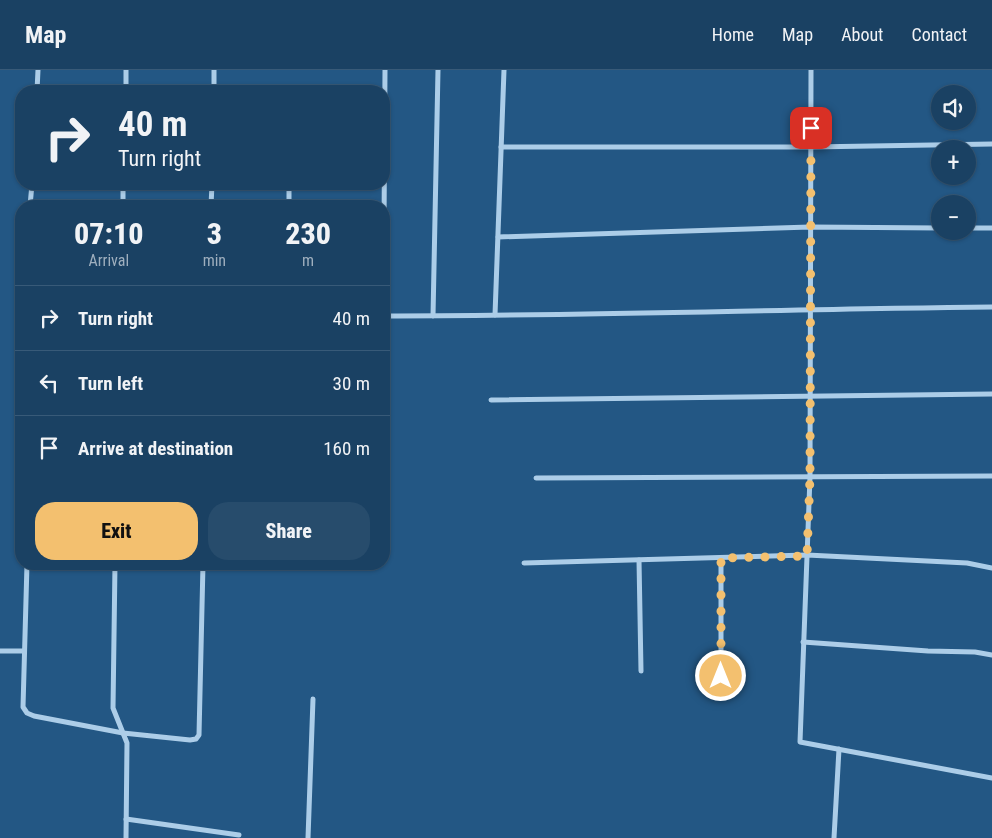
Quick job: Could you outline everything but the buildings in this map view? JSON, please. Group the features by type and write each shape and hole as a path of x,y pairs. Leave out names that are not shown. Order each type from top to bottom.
{"street":[{"path":"37,85 38,70"},
{"path":"126,70 126,85"},
{"path":"214,70 214,85"},
{"path":"386,70 386,85"},
{"path":"433,316 438,70"},
{"path":"495,316 504,70"},
{"path":"811,70 810,477 800,742 992,778"},
{"path":"501,147 811,147 992,144"},
{"path":"498,237 810,227 931,228"},
{"path":"976,228 992,228"},
{"path":"390,316 495,316 810,308 992,307"},
{"path":"490,400 992,394"},
{"path":"536,478 992,476"},
{"path":"524,563 807,556 967,563 992,568"},
{"path":"721,558 721,676"},
{"path":"639,560 641,672"},
{"path":"26,570 23,707 27,713 34,716 123,733 190,740 196,739 199,736 203,570"},
{"path":"115,570 113,708 127,743 126,838"},
{"path":"804,642 928,651 975,652 992,655"},
{"path":"0,651 24,651"},
{"path":"308,838 313,699"},
{"path":"834,838 839,749"},
{"path":"126,819 238,835"}],"route":[{"path":"721,676 721,558 807,556 810,477 811,128"}]}
